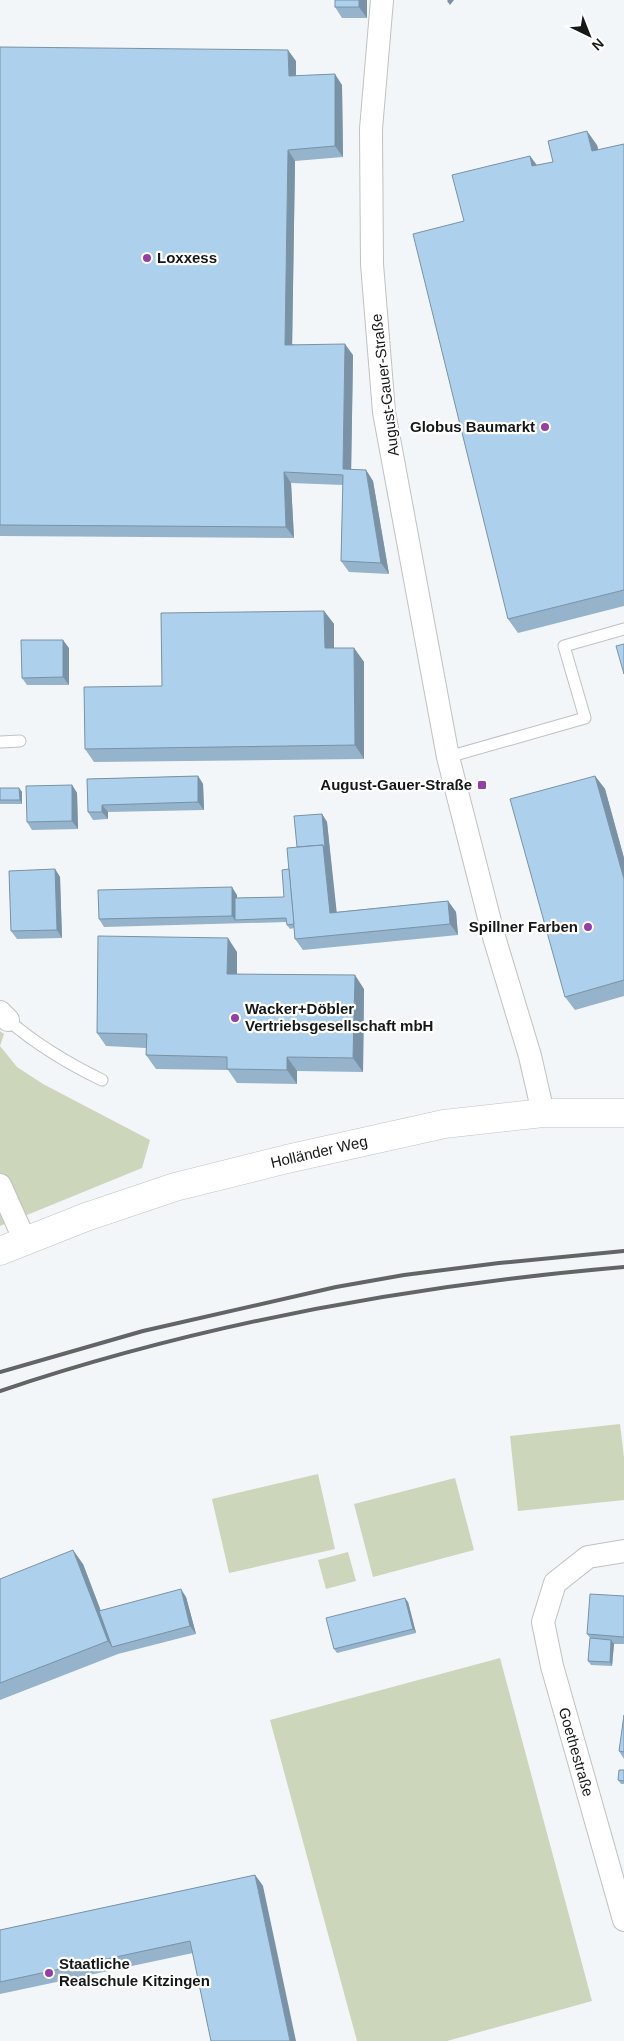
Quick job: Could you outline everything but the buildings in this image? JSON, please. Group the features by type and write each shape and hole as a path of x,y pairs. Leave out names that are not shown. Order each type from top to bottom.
{"main road":[{"name":"Holländer Weg","path":"0,1251 86,1217 175,1187 287,1158 444,1124 543,1112 624,1113"}],"street":[{"name":"August-Gauer-Straße","path":"382,0 371,129 372,264 384,412 448,757 494,937 530,1056 543,1112"},
{"path":"0,1185 25,1241"},
{"name":"Goethestraße","path":"624,1551 588,1557 555,1583 544,1622 552,1666 624,1920"}],"lane":[{"path":"448,757 584,718 564,646 624,629"},
{"path":"0,742 20,742"},
{"path":"4,1016 34,1042 63,1062 102,1080"}],"green space":[{"path":"0,1031 4,1034 0,1046"},
{"path":"0,1046 17,1067 43,1084 150,1140 142,1168 0,1226"},
{"path":"620,1424 624,1458 624,1500 518,1511 510,1436"},
{"path":"318,1474 335,1549 229,1573 212,1499"},
{"path":"455,1478 474,1550 373,1577 354,1504"},
{"path":"348,1552 356,1581 326,1589 318,1560"},
{"path":"500,1658 592,2001 447,2041 357,2041 270,1720"}],"railway":[{"path":"0,1372 143,1331 336,1287 404,1275 499,1263 624,1251"},
{"path":"0,1391 153,1345 308,1310 465,1284 624,1267"}],"place":[{"name":"Loxxess","path":"147,258"},
{"name":"Globus Baumarkt","path":"545,427"},
{"name":"August-Gauer-Straße","path":"482,785"},
{"name":"Spillner Farben","path":"588,927"},
{"name":"Wacker+Döbler Vertriebsgesellschaft mbH","path":"235,1018"},
{"name":"Staatliche Realschule Kitzingen","path":"49,1973"}]}
